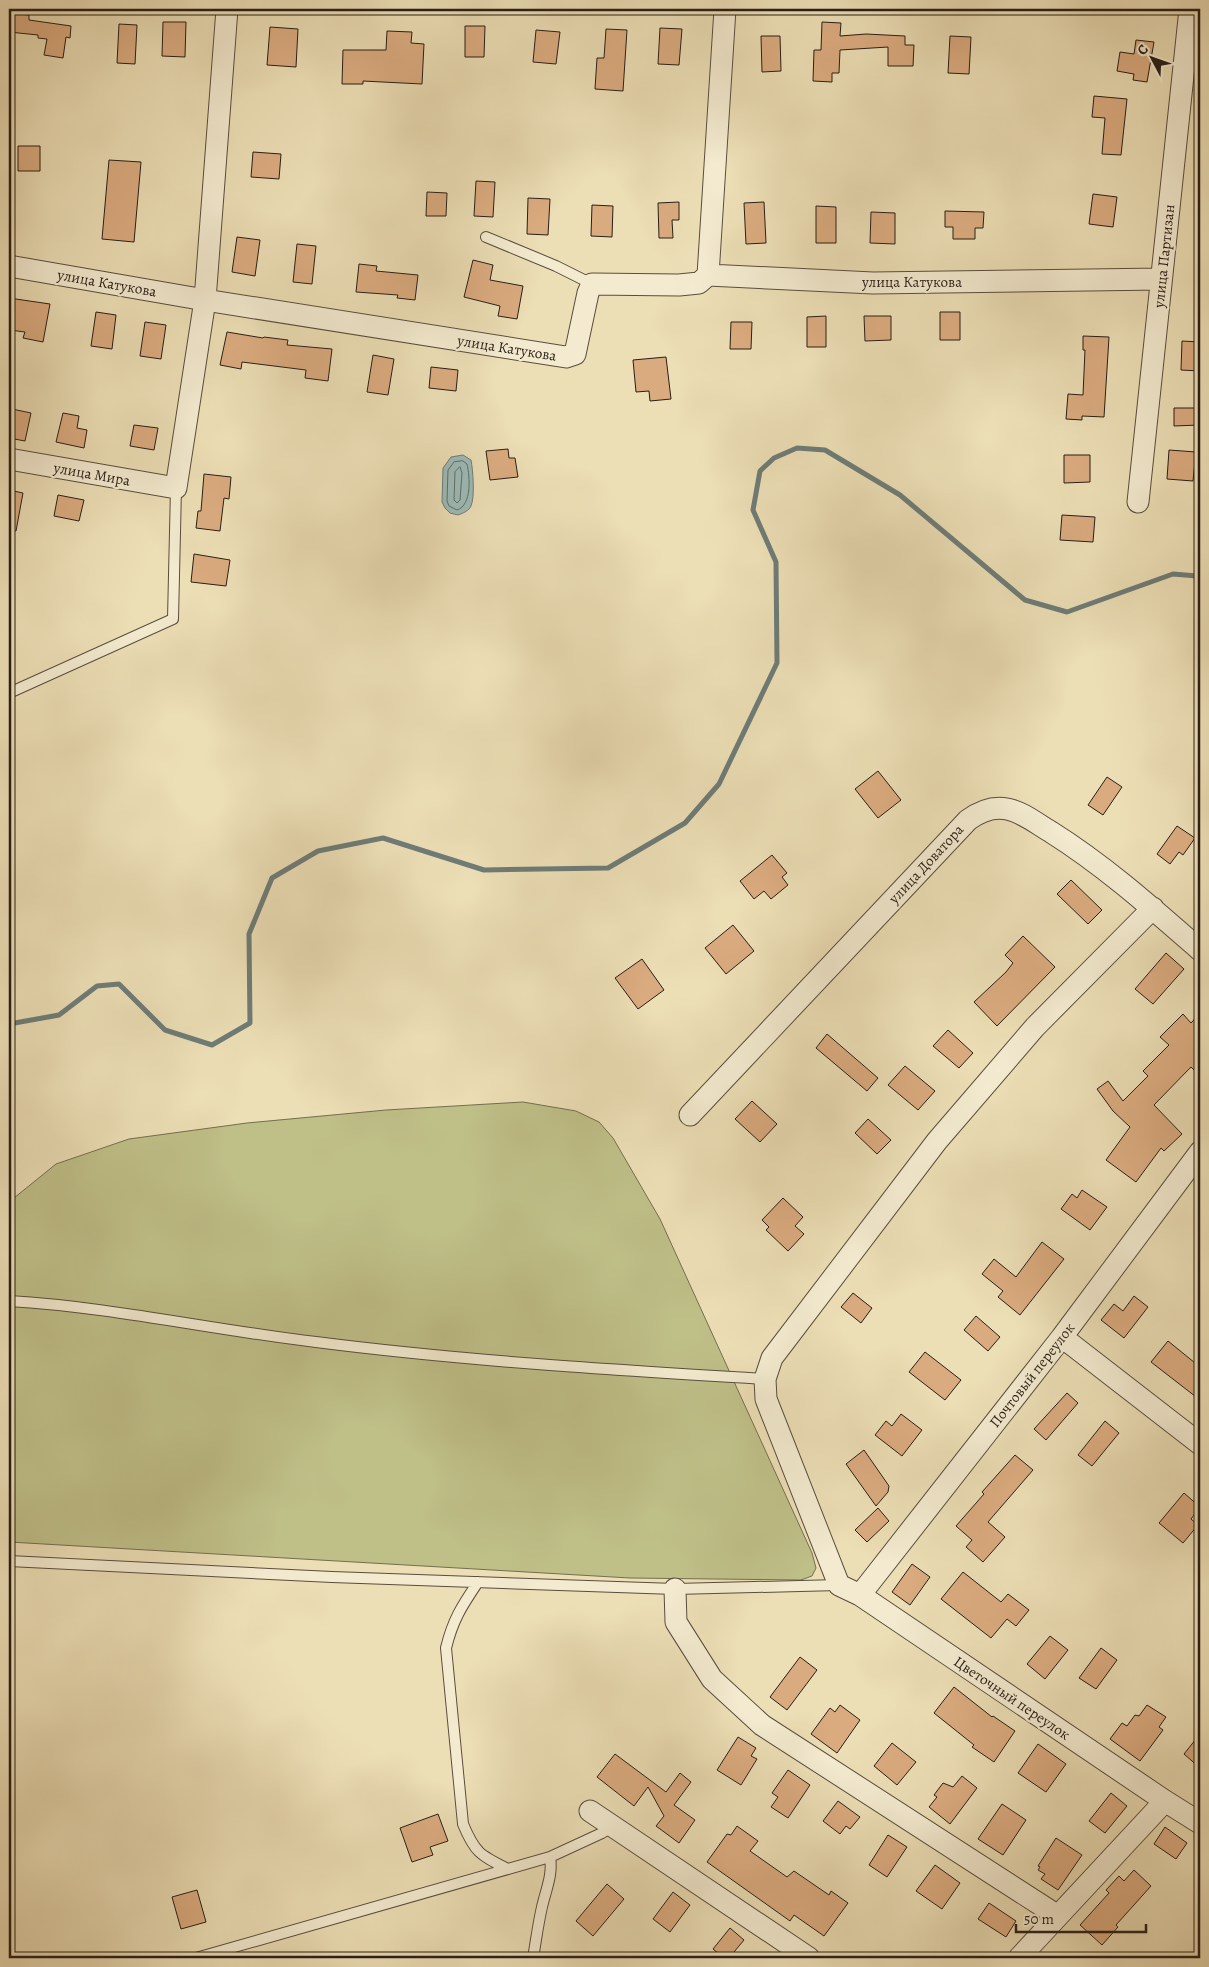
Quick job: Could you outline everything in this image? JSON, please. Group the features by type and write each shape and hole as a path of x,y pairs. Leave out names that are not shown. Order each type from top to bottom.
{"street":[{"path":"176,488 205,300 227,9"},
{"path":"708,275 725,9"},
{"name":"улица Партизан","path":"1138,502 1190,9"},
{"name":"улица Катукова","path":"9,266 205,300 566,357 575,354 588,293 592,284 680,285 699,283 708,275 872,283 1161,279"},
{"name":"улица Мира","path":"9,459 176,488"},
{"name":"улица Доватора","path":"690,1115 968,820 980,812 993,809 1007,809 1026,817 1076,848 1113,874 1200,950"},
{"path":"839,1585 766,1399 765,1379 772,1358 936,1141 1035,1027 1153,908"},
{"name":"Почтовый переулок","path":"860,1595 1062,1336 1200,1152"},
{"path":"1062,1336 1200,1444"},
{"name":"Цветочный переулок","path":"839,1585 860,1595 1200,1823"},
{"path":"675,1589 676,1622 712,1680 762,1725 1058,1916"},
{"path":"1019,1958 1165,1801"},
{"path":"590,1811 809,1958"}],"lane":[{"path":"486,237 556,266 592,284"},
{"path":"9,694 173,619 176,488"},
{"path":"9,1301 114,1311 315,1342 554,1366 765,1379"},
{"path":"12,1563 675,1589 839,1585"},
{"path":"478,1582 451,1627 446,1648 463,1824 472,1845 485,1857 508,1869"},
{"path":"196,1958 550,1856 602,1833 613,1826"},
{"path":"533,1958 542,1906 552,1868 550,1856"}],"green space":[{"path":"523,1102 576,1111 599,1122 613,1138 660,1219 812,1553 816,1568 812,1576 801,1580 630,1578 9,1542 9,1202 56,1164 129,1139 247,1123 386,1110"}],"water":[{"path":"463,455 471,460 473,496 470,508 458,515 450,513 442,502 443,468 451,457"}],"building":[{"path":"9,13 29,15 29,20 71,26 70,38 66,37 63,58 44,55 47,39 38,38 38,35 9,32"},
{"path":"163,22 186,22 185,57 162,56"},
{"path":"822,22 841,23 840,36 866,34 905,36 905,45 914,45 913,66 888,66 888,47 840,50 839,73 832,73 832,82 813,81 814,50 821,50"},
{"path":"119,24 137,25 135,64 117,63"},
{"path":"465,26 485,26 484,57 465,57"},
{"path":"270,27 298,29 296,67 267,65"},
{"path":"660,28 682,29 679,65 658,64"},
{"path":"606,29 627,30 623,91 595,89 597,58 604,58"},
{"path":"536,30 560,32 556,64 533,62"},
{"path":"387,31 412,32 411,43 424,44 422,84 363,81 363,84 342,84 343,50 386,50"},
{"path":"761,36 780,36 781,71 762,72"},
{"path":"950,36 971,37 969,74 948,73"},
{"path":"1136,40 1154,42 1147,82 1133,80 1134,74 1117,71 1120,52 1134,54"},
{"path":"1094,96 1127,99 1121,155 1102,154 1105,118 1092,117"},
{"path":"18,146 40,146 40,171 18,171"},
{"path":"253,152 281,154 279,179 251,177"},
{"path":"109,160 141,162 134,242 102,239"},
{"path":"476,181 495,182 493,217 474,216"},
{"path":"427,192 447,193 446,216 426,216"},
{"path":"1093,194 1117,197 1113,227 1089,224"},
{"path":"528,198 550,199 548,235 527,234"},
{"path":"679,202 679,220 672,220 673,238 659,238 658,203"},
{"path":"764,202 766,243 746,244 744,203"},
{"path":"592,205 613,206 612,237 591,236"},
{"path":"816,206 836,207 836,243 816,243"},
{"path":"945,211 984,212 983,228 975,228 975,239 953,239 953,227 945,227"},
{"path":"871,212 895,213 895,244 870,243"},
{"path":"237,237 260,240 255,276 232,272"},
{"path":"297,244 316,246 312,284 293,282"},
{"path":"473,260 493,265 490,280 523,286 517,319 498,316 500,306 464,297"},
{"path":"359,264 377,266 376,271 418,275 415,300 397,298 398,295 356,292"},
{"path":"9,298 50,304 43,342 23,338 25,332 9,330"},
{"path":"96,312 116,315 112,349 91,346"},
{"path":"940,312 960,312 960,340 940,340"},
{"path":"826,316 826,347 807,347 807,317"},
{"path":"864,316 891,316 891,340 865,341"},
{"path":"145,322 166,325 161,359 140,356"},
{"path":"731,322 752,322 751,349 730,349"},
{"path":"227,332 288,340 287,345 332,349 328,381 305,378 306,370 242,362 241,369 220,365"},
{"path":"1083,336 1109,337 1104,417 1082,416 1082,420 1066,419 1068,394 1083,395 1085,350 1083,350"},
{"path":"1182,341 1200,342 1200,371 1181,370"},
{"path":"373,355 394,359 388,395 367,392"},
{"path":"666,357 671,399 650,401 649,391 636,392 633,360"},
{"path":"431,367 458,370 456,391 429,388"},
{"path":"1174,408 1199,408 1199,425 1174,426"},
{"path":"12,409 31,413 25,441 9,438"},
{"path":"63,413 79,416 77,428 87,430 84,448 56,442"},
{"path":"134,425 158,428 154,450 130,446"},
{"path":"508,449 509,458 515,458 518,477 490,480 486,451"},
{"path":"1169,450 1196,452 1193,481 1167,479"},
{"path":"1064,455 1090,455 1090,482 1064,483"},
{"path":"204,474 231,477 229,499 224,498 220,531 196,528 198,511 201,511"},
{"path":"9,490 23,493 16,531 9,530"},
{"path":"58,495 84,500 79,521 54,516"},
{"path":"1062,515 1095,517 1093,542 1060,540"},
{"path":"194,554 230,560 226,586 191,582"},
{"path":"878,771 901,800 878,818 855,789"},
{"path":"1107,777 1122,787 1103,815 1088,805"},
{"path":"1177,826 1195,838 1183,855 1179,852 1170,864 1157,854"},
{"path":"772,855 787,873 782,877 788,885 771,899 764,891 754,899 740,881"},
{"path":"1071,880 1102,910 1088,924 1057,894"},
{"path":"733,925 754,951 726,974 705,948"},
{"path":"1023,936 1055,967 997,1026 974,1002 1013,963 1005,955"},
{"path":"1166,953 1184,969 1153,1004 1135,989"},
{"path":"642,959 664,990 638,1009 615,978"},
{"path":"1200,1013 1200,1076 1191,1067 1154,1105 1182,1134 1164,1151 1161,1148 1136,1182 1106,1160 1130,1127 1113,1111 1097,1089 1108,1081 1123,1101 1148,1076 1143,1071 1169,1045 1160,1037 1183,1014 1191,1023"},
{"path":"948,1030 973,1053 959,1068 933,1046"},
{"path":"827,1034 878,1078 867,1091 816,1048"},
{"path":"905,1066 935,1091 918,1110 888,1085"},
{"path":"752,1101 777,1124 760,1142 735,1119"},
{"path":"868,1119 891,1140 877,1154 855,1133"},
{"path":"1082,1190 1107,1207 1090,1230 1061,1209 1072,1194 1077,1198"},
{"path":"783,1198 803,1217 795,1226 804,1234 788,1251 766,1230 769,1227 762,1220"},
{"path":"1042,1242 1064,1259 1020,1315 998,1297 1003,1291 982,1274 994,1259 1016,1277"},
{"path":"853,1293 872,1308 861,1323 841,1307"},
{"path":"1134,1296 1148,1307 1124,1338 1101,1320 1114,1304 1123,1311"},
{"path":"976,1316 1000,1337 988,1351 964,1330"},
{"path":"1168,1341 1200,1367 1200,1400 1151,1362"},
{"path":"925,1352 961,1380 945,1400 909,1372"},
{"path":"1067,1393 1078,1403 1046,1440 1034,1429"},
{"path":"901,1414 922,1430 902,1456 875,1435 886,1421 892,1426"},
{"path":"1105,1421 1119,1433 1092,1466 1078,1455"},
{"path":"864,1450 889,1486 888,1492 876,1506 846,1464"},
{"path":"1015,1455 1033,1470 988,1522 1005,1537 983,1562 966,1547 972,1540 956,1526 984,1494 982,1492"},
{"path":"1184,1493 1200,1507 1191,1519 1198,1525 1183,1543 1159,1523"},
{"path":"878,1508 889,1521 867,1542 855,1530"},
{"path":"912,1564 930,1577 910,1605 892,1592"},
{"path":"963,1572 1001,1602 1008,1594 1029,1610 1016,1626 1007,1619 991,1638 941,1599"},
{"path":"1050,1636 1068,1650 1045,1679 1027,1664"},
{"path":"1101,1648 1117,1660 1096,1689 1079,1678"},
{"path":"800,1657 817,1670 787,1710 770,1697"},
{"path":"954,1687 992,1717 1015,1731 994,1762 972,1747 974,1745 934,1713"},
{"path":"840,1705 860,1720 837,1753 811,1734 830,1708 835,1712"},
{"path":"1147,1705 1166,1717 1159,1727 1163,1730 1140,1761 1110,1739 1122,1723 1127,1726 1135,1715 1139,1716"},
{"path":"1200,1734 1200,1768 1184,1754"},
{"path":"738,1737 756,1748 751,1756 757,1759 741,1785 717,1770"},
{"path":"892,1743 916,1762 897,1785 874,1766"},
{"path":"1038,1744 1066,1764 1046,1792 1018,1773"},
{"path":"615,1754 666,1792 680,1773 691,1782 674,1805 695,1820 679,1843 656,1826 664,1816 648,1787 634,1806 597,1777"},
{"path":"788,1770 810,1785 788,1818 771,1807 778,1797 772,1793"},
{"path":"962,1776 977,1788 950,1824 929,1807 937,1797 934,1795 943,1783 953,1787"},
{"path":"1111,1793 1127,1806 1105,1833 1089,1821"},
{"path":"838,1801 860,1817 850,1829 846,1826 840,1834 823,1821"},
{"path":"1002,1804 1026,1820 1003,1855 978,1839"},
{"path":"438,1814 448,1841 430,1847 433,1855 412,1862 400,1828"},
{"path":"737,1826 758,1841 750,1851 787,1877 794,1871 829,1895 831,1891 848,1903 824,1936 794,1915 790,1921 707,1862 727,1834 731,1835"},
{"path":"1165,1827 1187,1843 1176,1859 1154,1844"},
{"path":"888,1835 907,1847 887,1877 869,1865"},
{"path":"1056,1838 1082,1855 1058,1890 1041,1879 1045,1874 1038,1870 1040,1867 1038,1866"},
{"path":"935,1865 960,1883 942,1909 916,1891"},
{"path":"1134,1870 1151,1886 1116,1925 1118,1927 1102,1945 1080,1925 1109,1893 1106,1890 1119,1876 1124,1881"},
{"path":"607,1884 624,1899 593,1936 576,1921"},
{"path":"197,1890 206,1922 181,1929 172,1897"},
{"path":"673,1892 690,1905 670,1932 653,1919"},
{"path":"989,1903 1016,1921 1006,1937 978,1919"},
{"path":"730,1928 744,1940 729,1958 724,1958 713,1949"}],"waterway":[{"path":"9,1024 59,1015 97,986 119,984 165,1030 212,1045 250,1023 249,934 272,878 318,851 383,838 484,870 608,868 685,823 719,784 777,663 776,562 753,510 760,471 774,458 797,448 825,450 900,495 1025,600 1067,612 1173,574 1197,576 1200,578"}]}
